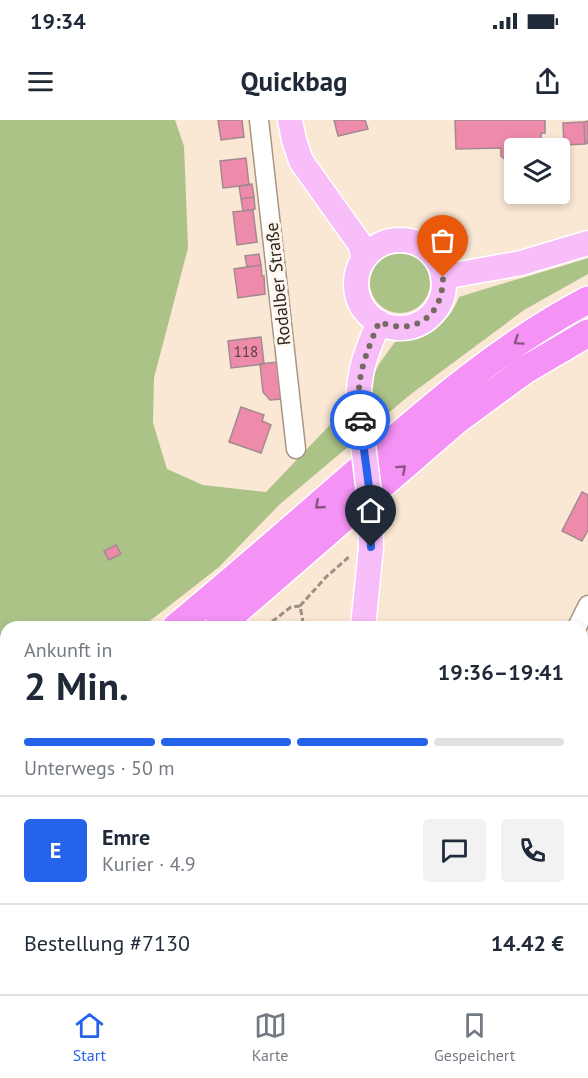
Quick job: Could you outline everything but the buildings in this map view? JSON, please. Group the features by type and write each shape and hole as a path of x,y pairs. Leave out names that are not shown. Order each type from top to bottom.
{"highway":[{"path":"183,621 464,380 530,333 588,300"},
{"path":"225,621 457,420 525,370 588,333"}],"main road":[{"path":"292,120 308,157 360,244 364,259"},
{"path":"308,157 374,235 388,242"},
{"path":"402,240 417,243 429,251 439,263 443,277 443,291 439,304 431,315 406,328 392,327 379,322 365,310 357,294 358,270 364,259 370,251 388,242 402,240"},
{"path":"443,277 529,261 588,243"},
{"path":"363,621 361,552 369,482 359,411 359,377 365,354 379,322"}],"street":[{"name":"Rodalber Straße","path":"259,120 296,448"},
{"path":"580,621 588,605"}],"path":[{"path":"274,621 291,607 300,606 326,577 361,552"},
{"path":"300,606 303,621"}],"green space":[{"path":"0,120 175,120 184,146 188,248 154,378 153,423 167,469 203,485 266,492 369,384 379,364 395,342 426,333 442,323 454,308 459,297 588,258 588,274 524,310 411,394 280,504 219,567 150,621 0,621"},
{"path":"400,253 421,262 430,283 421,304 400,313 379,304 370,283 379,262"}],"way so far":[{"path":"360,420 359,377 365,354 379,322 392,327 406,328 431,315 439,304 443,291 443,277"}],"route":[{"path":"360,420 368,473 371,547"}]}
